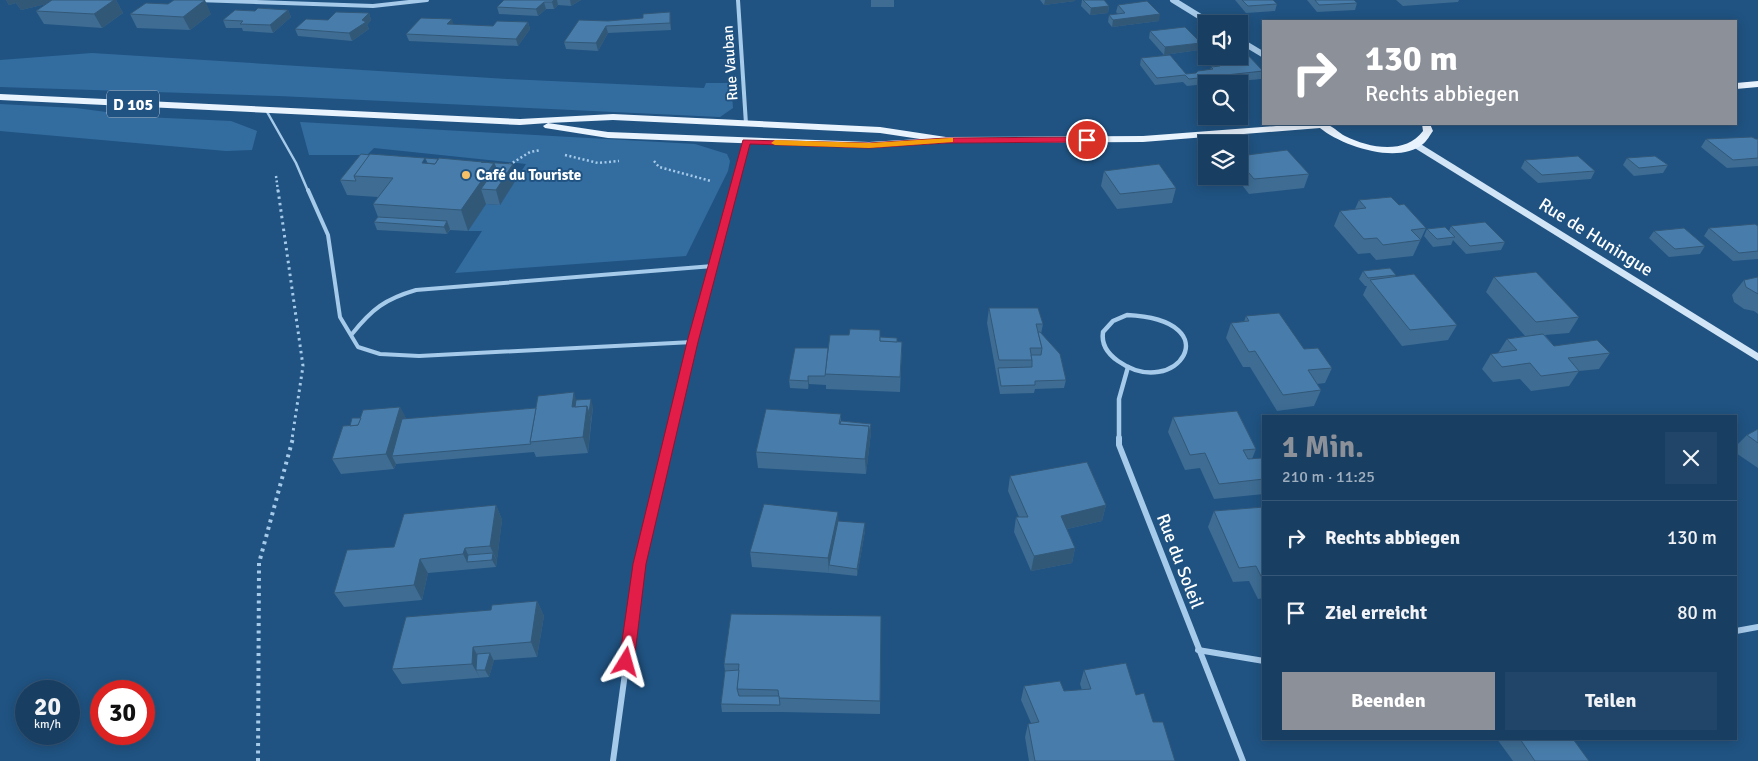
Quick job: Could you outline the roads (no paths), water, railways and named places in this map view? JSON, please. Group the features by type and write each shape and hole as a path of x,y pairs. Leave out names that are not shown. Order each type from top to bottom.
{"main road":[{"path":"1737,86 1758,84"},
{"name":"D 105","path":"0,97 520,122 608,135 869,146 946,140 1143,139 1309,125"},
{"name":"D 105","path":"520,122 612,117 880,130 946,140"},
{"path":"1322,125 1332,134 1366,147 1394,149 1416,145 1425,139 1428,131 1426,125"},
{"name":"Rue de Huningue","path":"1416,145 1758,358"}],"street":[{"path":"197,0 373,6 427,0"},
{"path":"283,4 288,0"},
{"name":"Rue Vauban","path":"738,0 746,124"},
{"path":"1173,0 1198,15"},
{"path":"1248,45 1262,54"},
{"path":"613,761 640,564 693,342 746,142"},
{"path":"1127,315 1154,317 1177,329 1184,338 1185,356 1178,364 1169,369 1141,371 1128,367 1115,360 1107,352 1102,342 1103,333 1107,325 1116,319 1127,315"},
{"name":"Rue du Soleil","path":"1128,367 1119,399 1120,445 1198,650 1243,761"},
{"path":"1737,631 1758,627"},
{"path":"1198,650 1262,661"}],"lane":[{"path":"266,110 296,164 328,235 340,317 352,334 358,347 380,354 419,356 693,342"},
{"path":"352,334 371,309 391,297 416,290 713,266"}],"place":[{"name":"Café du Touriste","path":"466,175"}]}
